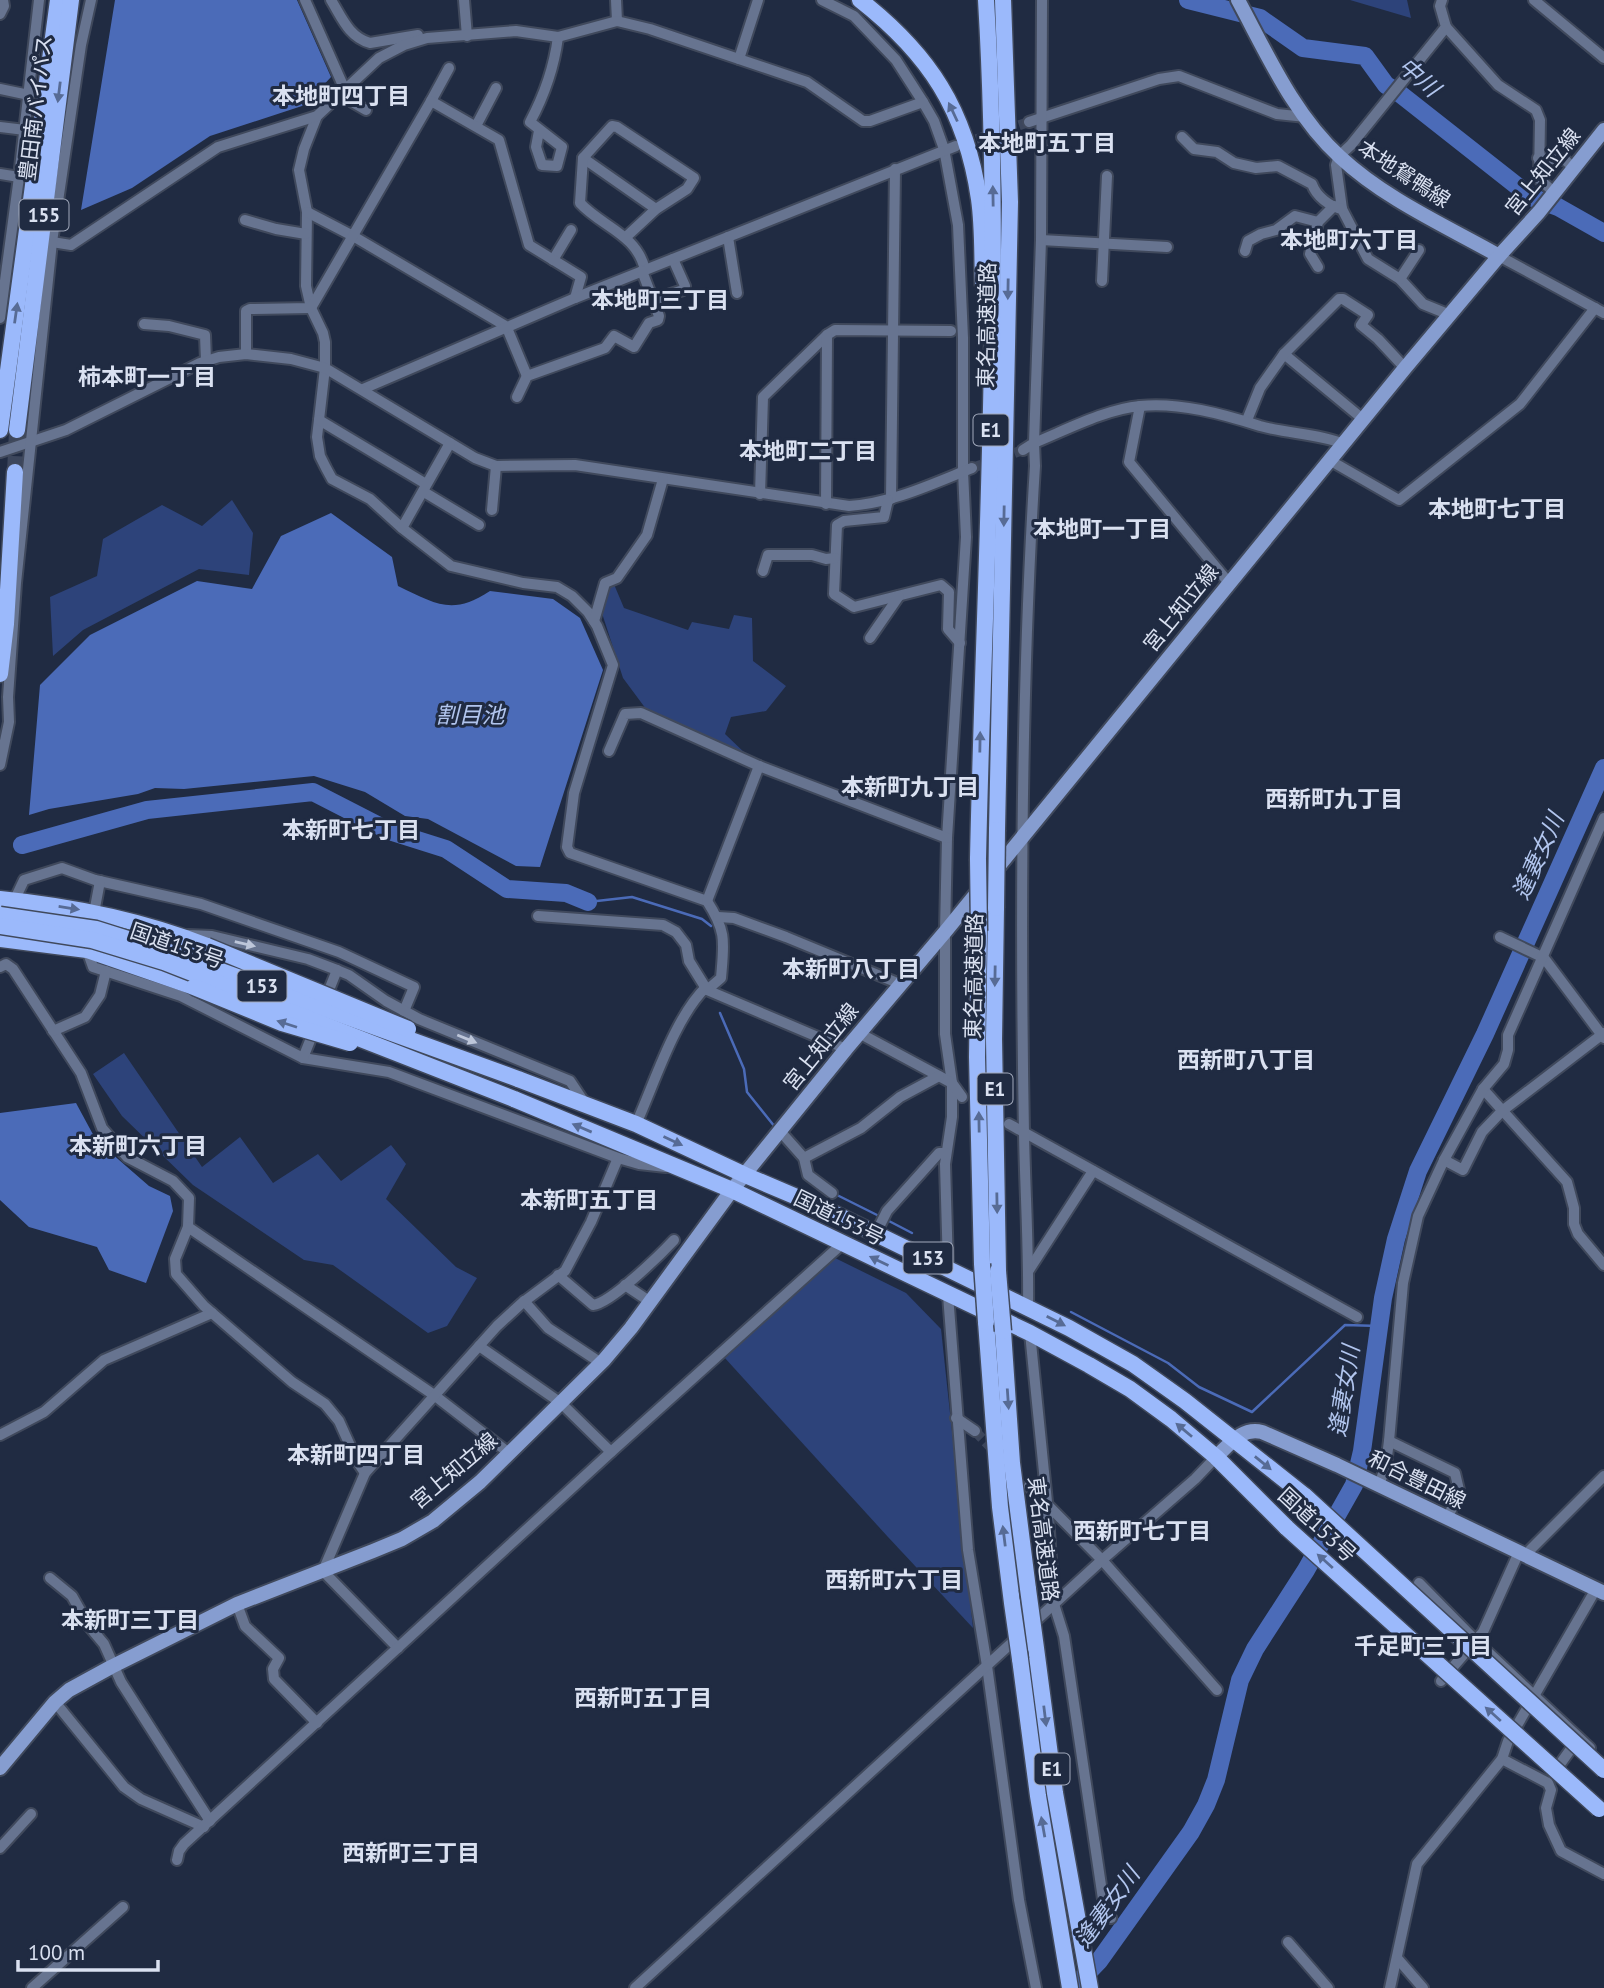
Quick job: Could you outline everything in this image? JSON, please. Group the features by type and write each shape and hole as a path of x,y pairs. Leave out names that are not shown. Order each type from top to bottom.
{"highway":[{"name":"豊田南バイパス","path":"0,430 58,0"},
{"name":"豊田南バイパス","path":"17,430 71,0"},
{"path":"860,0 915,49 937,78 964,135 976,186 983,286 986,543"},
{"name":"東名高速道路","path":"986,0 994,220 978,859 977,1057 982,1264 1000,1507 1038,1796 1070,1988"},
{"name":"東名高速道路","path":"1003,0 1010,216 994,1039 999,1271 1012,1463 1055,1793 1090,1988"},
{"path":"1007,80 1015,43 1013,0"},
{"path":"0,674 6,624 14,477"},
{"name":"153","path":"7,900 94,913 178,934 506,1069 518,1079"},
{"name":"国道153号","path":"0,915 96,929 222,970 306,1004 518,1079 636,1124 876,1233 1028,1307 1133,1364 1305,1496 1604,1770"},
{"name":"国道153号","path":"0,926 92,940 164,962 514,1099 732,1191 1030,1333 1130,1390 1216,1457 1287,1528 1601,1811"},
{"name":"153","path":"0,939 87,950 194,987 282,1023 379,1052 486,1095 514,1099"}],"main road":[{"name":"本地鴛鴨線","path":"1239,1 1283,83 1306,117 1339,156 1401,201 1499,256"},
{"name":"宮上知立線","path":"0,1768 55,1702 69,1690 237,1604 402,1539 433,1521 472,1489 601,1363 631,1328 732,1191 859,1033 945,932 1405,369 1554,194 1604,130"},
{"name":"和合豊田線","path":"1235,1440 1245,1431 1254,1429 1338,1465 1600,1591"},
{"path":"1216,1457 1235,1440"}],"street":[{"path":"0,14 4,6 3,0"},
{"path":"0,318 39,0"},
{"path":"0,765 9,722 8,697 16,583 52,242 81,45 91,0"},
{"path":"305,0 342,93 366,110"},
{"path":"331,0 353,35 363,41 369,43 431,33 439,37"},
{"path":"464,0 467,36"},
{"path":"616,0 617,20"},
{"path":"739,59 758,0"},
{"path":"822,0 854,16 896,60 923,102 950,147 958,225 967,469 966,537 947,838 945,1034 952,1083 946,1153 948,1267"},
{"path":"1028,1307 1024,1133 1026,610 1035,466 1041,240 1042,0"},
{"path":"1441,0 1446,27 1498,85 1535,110 1540,120 1539,179 1554,194"},
{"path":"1534,0 1604,58"},
{"path":"52,242 71,244 218,147 317,116 369,65 389,51 418,40 516,31 558,37 617,20 807,82 863,121 870,121 923,102"},
{"path":"1446,27 1351,145 1339,156 1336,165 1338,207 1368,259 1400,279 1423,304 1450,315"},
{"path":"539,131 530,122 554,68 558,37"},
{"path":"311,308 449,68"},
{"path":"1029,121 1159,79 1179,76 1277,114 1306,117"},
{"path":"476,126 496,88"},
{"path":"0,89 29,95"},
{"path":"432,101 499,140 529,245 580,277 575,298"},
{"path":"317,116 299,170 307,212 306,286 311,308 323,333 325,368 317,437 320,456 332,479 370,499 451,566 523,583 557,587 572,596 594,621 611,656 613,671 574,793 567,847 570,853 707,901 722,928 724,943 721,978 692,1001 636,1124"},
{"path":"516,397 527,376 606,348 614,336 634,347 649,323 658,320 642,257 626,237 580,203 583,158 612,126 694,178 687,189 656,209 626,237"},
{"path":"0,127 25,130"},
{"path":"1182,137 1194,149 1217,152 1234,163 1256,168 1278,166 1312,184 1315,193 1338,207"},
{"path":"363,389 575,298 950,147"},
{"path":"583,158 656,209"},
{"path":"1538,158 1565,160 1574,168"},
{"path":"895,169 890,500 884,517 837,524 834,594 854,607 941,585 949,592 948,629 960,643"},
{"path":"0,174 19,177"},
{"path":"1101,281 1107,176"},
{"path":"1318,267 1310,254 1318,222 1338,207"},
{"path":"307,212 353,236 508,328 527,376"},
{"path":"1245,251 1248,241 1276,230 1295,216 1318,222"},
{"path":"245,220 306,234"},
{"path":"553,260 570,230"},
{"path":"728,237 737,293"},
{"path":"1041,240 1167,247"},
{"path":"1400,279 1419,250"},
{"path":"1331,461 1399,500 1520,404 1600,311 1499,256"},
{"path":"653,300 683,290 685,286 673,259"},
{"path":"1247,420 1260,388 1284,354 1339,299 1367,315 1361,325 1378,339 1405,369"},
{"path":"246,354 246,311 311,308"},
{"path":"144,324 169,326 205,335 206,361"},
{"path":"760,494 763,397 827,335 835,330 951,331"},
{"path":"827,335 827,505"},
{"path":"0,452 66,430 206,361 246,354 291,359 325,368 475,458 496,466 575,465 827,505 860,505 890,500 967,469"},
{"path":"1284,354 1364,419"},
{"path":"1140,406 1129,462 1229,583"},
{"path":"1023,450 1034,443 1113,413 1140,406 1182,408 1247,420 1261,426 1318,436 1343,444"},
{"path":"319,420 479,525"},
{"path":"402,528 450,443"},
{"path":"492,510 496,466"},
{"path":"594,621 605,583 617,578 646,535 663,479"},
{"path":"763,571 768,555 835,558"},
{"path":"870,638 899,596"},
{"path":"609,751 625,714 641,713 759,766 947,838"},
{"path":"707,901 759,766"},
{"path":"1377,1485 1389,1441 1406,1261 1425,1196 1483,1089 1504,1064 1508,1035 1604,818"},
{"path":"7,900 24,880 62,868 100,881 201,904 339,952 414,987 404,1012"},
{"path":"94,913 100,881"},
{"path":"538,916 663,925 676,932 686,946 689,961 706,989 846,1049"},
{"path":"718,917 733,918 776,933 900,984"},
{"path":"178,934 212,936 308,958 349,975 404,1012 570,1081 586,1105"},
{"path":"1444,1160 1463,1170 1482,1132 1502,1111 1603,1036 1541,957 1504,940"},
{"path":"87,950 93,967 181,996 303,1058 389,1072 618,1158 639,1164 676,1168"},
{"path":"0,967 6,964 13,969 81,1073 102,1128 127,1157 173,1181 189,1198 188,1227 175,1259 176,1274 212,1313 292,1382 326,1404 339,1421 357,1461 365,1472"},
{"path":"303,1058 337,970"},
{"path":"53,1031 85,1017 100,995 106,971"},
{"path":"859,1033 952,1083 962,1097"},
{"path":"804,1158 861,1128 900,1097 939,1076"},
{"path":"1483,1089 1567,1182 1578,1234 1604,1265"},
{"path":"1009,1124 1357,1317"},
{"path":"780,1131 804,1158 808,1175 832,1193"},
{"path":"876,1233 887,1212 901,1195 939,1153 946,1153"},
{"path":"398,1648 323,1571 365,1472 479,1346 524,1301 565,1271 583,1240 618,1158"},
{"path":"1028,1270 1093,1171"},
{"path":"188,1227 434,1395 509,1453"},
{"path":"558,1275 593,1305 601,1304 674,1240"},
{"path":"177,1860 184,1844 843,1243"},
{"path":"625,1285 649,1301"},
{"path":"948,1295 968,1550 987,1665 1019,1900 1036,1987"},
{"path":"524,1301 548,1328 601,1363"},
{"path":"0,1435 44,1412 104,1360 212,1313"},
{"path":"1030,1333 1054,1604 1064,1636 1103,1899 1111,1917"},
{"path":"479,1346 561,1403 611,1452"},
{"path":"956,1418 975,1431"},
{"path":"1389,1441 1455,1473 1459,1490 1448,1518"},
{"path":"635,1988 1216,1457"},
{"path":"1441,1681 1483,1632 1522,1554 1604,1476"},
{"path":"1029,1486 1102,1560 1217,1690"},
{"path":"50,1578 72,1596 89,1626 104,1644 113,1666 207,1824"},
{"path":"1419,1583 1604,1762"},
{"path":"1390,1988 1417,1864 1502,1759 1508,1741 1535,1694 1600,1591"},
{"path":"237,1604 245,1626 279,1658 273,1669 274,1679 317,1723"},
{"path":"55,1702 124,1787 141,1799 207,1824"},
{"path":"1548,1783 1580,1737"},
{"path":"1502,1759 1548,1783 1551,1790 1546,1808 1549,1825 1561,1852 1604,1874"},
{"path":"0,1848 31,1814"},
{"path":"32,1988 123,1907"},
{"path":"1288,1942 1328,1988"},
{"path":"1396,1958 1423,1988"}],"shaded area":[{"path":"1350,0 1407,0 1411,18"},
{"path":"232,500 253,533 249,575 199,569 83,630 53,656 50,597 97,576 103,539 162,505 202,526"},
{"path":"613,582 624,608 688,630 692,622 729,629 734,615 752,618 753,661 786,686 766,711 731,717 725,734 748,756 646,709 623,678 599,604"},
{"path":"124,1053 202,1167 240,1137 273,1183 318,1154 341,1181 391,1145 406,1164 386,1199 456,1267 477,1278 447,1326 428,1333 333,1265 304,1260 193,1185 122,1116 93,1074"},
{"path":"833,1257 906,1293 941,1329 973,1628 724,1357"}],"water":[{"path":"115,0 297,0 331,77 305,105 210,136 132,188 81,210"},
{"name":"割目池","path":"331,513 392,557 398,586 423,598 444,605 454,605 477,599 490,591 553,599 580,618 603,670 540,867 516,866 428,819 405,816 365,792 314,776 184,789 155,788 138,794 49,809 29,815 40,685 90,635 197,581 252,589 281,536"},
{"path":"76,1103 96,1140 149,1186 170,1196 173,1211 146,1283 109,1270 97,1247 29,1227 0,1200 0,1113"}],"waterway":[{"name":"中川","path":"1188,0 1260,18 1303,48 1365,56 1386,85 1531,197 1558,207 1604,233"},
{"name":"逢妻女川","path":"1073,1988 1099,1961 1191,1832 1216,1780 1240,1680 1255,1649 1306,1570 1354,1485 1362,1451 1383,1298 1396,1239 1418,1171 1485,1034 1604,768"},
{"name":"割目池","path":"22,845 147,810 313,792 389,831 446,849 507,889 566,893 588,902"},
{"name":"割目池","path":"16,846 22,845"},
{"path":"588,902 632,897 702,919 711,926"},
{"path":"720,1013 744,1069 747,1092 775,1127"},
{"path":"837,1195 881,1217"},
{"path":"887,1220 912,1233"},
{"path":"1071,1312 1168,1363 1199,1387 1252,1412 1345,1325 1379,1326"}],"tunnel":[{"path":"962,144 1029,122"},
{"path":"15,472 17,430"},
{"path":"972,468 1023,450"},
{"path":"975,1431 997,1454"}],"district":[{"name":"本地町四丁目","path":"341,96"},
{"name":"本地町五丁目","path":"1047,143"},
{"name":"本地町六丁目","path":"1349,240"},
{"name":"本地町三丁目","path":"660,300"},
{"name":"柿本町一丁目","path":"147,377"},
{"name":"本地町二丁目","path":"808,451"},
{"name":"本地町七丁目","path":"1497,509"},
{"name":"本地町一丁目","path":"1102,529"},
{"name":"本新町九丁目","path":"910,787"},
{"name":"西新町九丁目","path":"1334,799"},
{"name":"本新町七丁目","path":"351,830"},
{"name":"本新町八丁目","path":"851,969"},
{"name":"西新町八丁目","path":"1246,1060"},
{"name":"本新町六丁目","path":"138,1146"},
{"name":"本新町五丁目","path":"589,1200"},
{"name":"本新町四丁目","path":"356,1455"},
{"name":"西新町七丁目","path":"1142,1531"},
{"name":"西新町六丁目","path":"894,1580"},
{"name":"本新町三丁目","path":"130,1620"},
{"name":"千足町三丁目","path":"1423,1646"},
{"name":"西新町五丁目","path":"643,1698"},
{"name":"西新町三丁目","path":"411,1853"}]}
